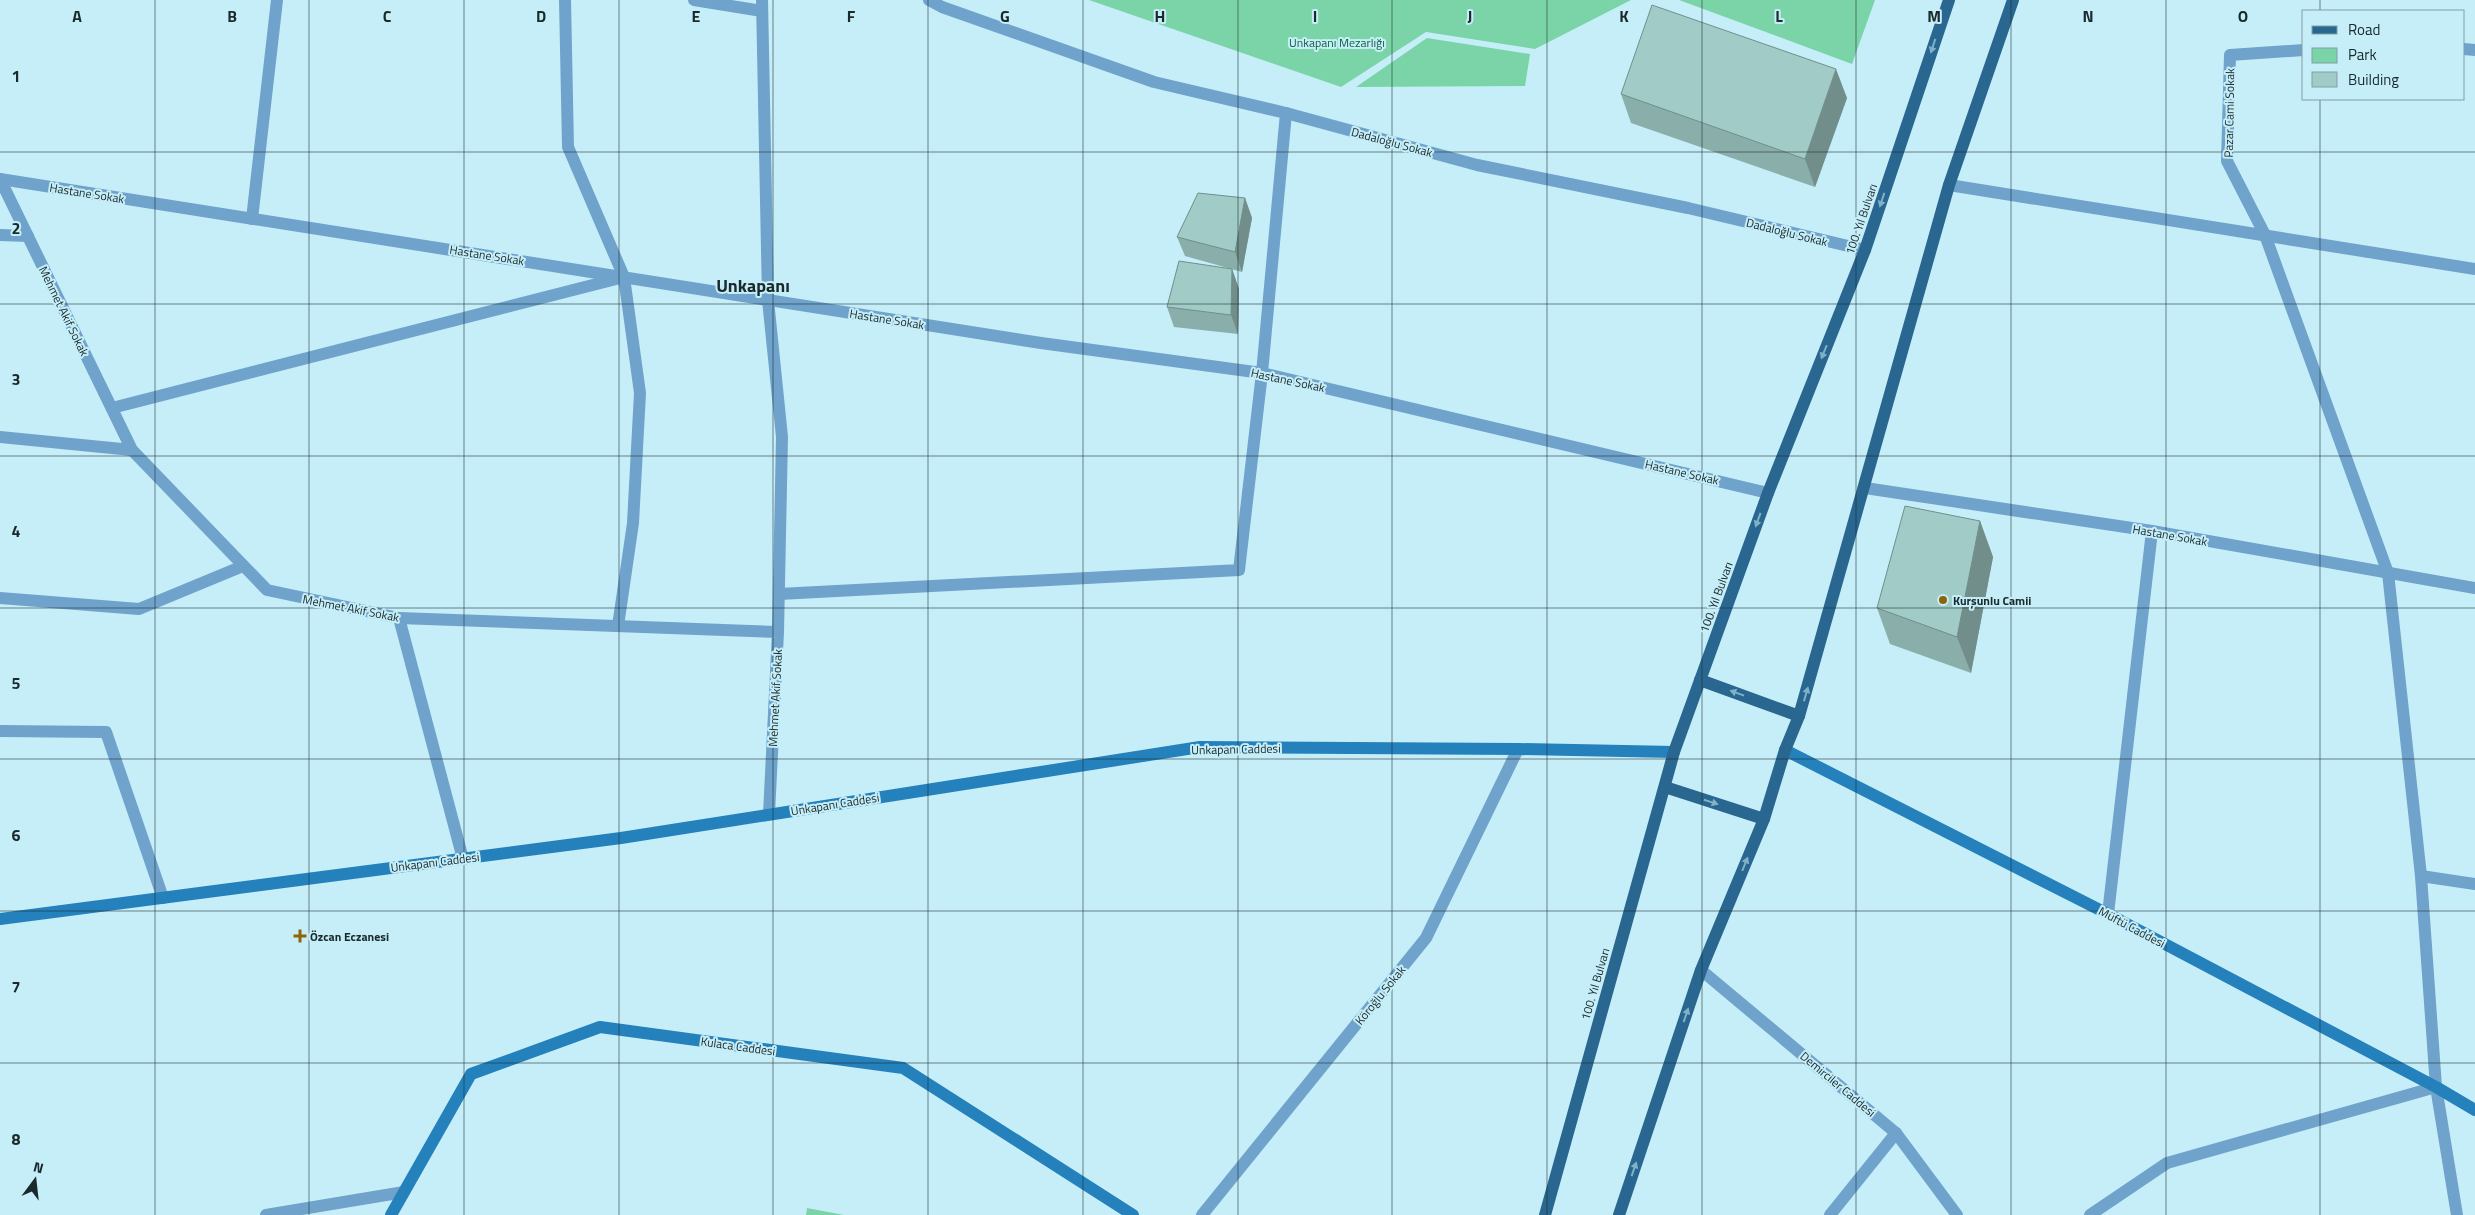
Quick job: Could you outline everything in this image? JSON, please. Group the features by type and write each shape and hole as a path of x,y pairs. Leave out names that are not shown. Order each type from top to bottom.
{"main road":[{"name":"100. Yıl Bulvarı","path":"1545,1215 1674,752 1768,493 1865,250 1949,0"},
{"path":"1619,1215 1702,970 1764,819 1799,716 1865,488 1949,185 2013,0"},
{"path":"1700,680 1799,716"},
{"name":"Unkapanı Caddesi","path":"0,919 621,838 1200,748 1518,749 1674,752"},
{"name":"Müftü Caddesi","path":"1786,750 2108,914 2436,1087 2475,1110"},
{"path":"1665,787 1764,819"},
{"name":"Kulaca Caddesi","path":"391,1215 470,1074 600,1027 903,1068 1133,1215"}],"street":[{"path":"252,218 277,0"},
{"path":"564,0 568,146 624,277 640,393 633,523 618,626"},
{"path":"694,0 762,6 768,300 782,437 778,632"},
{"name":"Dadaloğlu Sokak","path":"929,0 942,7 1154,82 1286,113 1477,165 1688,208 1865,250"},
{"name":"Pazar Cami Sokak","path":"2265,235 2227,162 2230,56 2302,50"},
{"path":"779,594 1239,570 1262,373 1286,113"},
{"name":"Hastane Sokak","path":"0,179 1041,343 1262,373 1768,493"},
{"name":"Mehmet Akif Sokak","path":"0,179 132,450 267,590 399,618 778,632 769,814"},
{"path":"1949,185 2475,269"},
{"path":"0,235 28,236"},
{"path":"2265,235 2388,573 2421,876 2436,1087 2457,1215"},
{"path":"112,408 624,277"},
{"path":"0,437 132,450"},
{"name":"Hastane Sokak","path":"1865,488 2152,531 2475,588"},
{"path":"2108,914 2152,531"},
{"path":"0,598 139,609 243,566"},
{"path":"399,618 463,859"},
{"path":"0,731 106,732 163,898"},
{"name":"Köroğlu Sokak","path":"1202,1215 1426,938 1518,749"},
{"path":"2421,876 2475,884"},
{"name":"Demirciler Caddesi","path":"1702,970 1896,1133 1957,1215"},
{"path":"2090,1215 2167,1163 2436,1087"},
{"path":"1830,1215 1896,1133"},
{"path":"266,1215 404,1192"}],"green space":[{"name":"Unkapanı Mezarlığı","path":"1089,0 1631,0 1535,49 1426,32 1341,87"},
{"path":"1679,0 1875,0 1852,64"},
{"path":"1427,38 1530,54 1525,86 1356,87"},
{"path":"807,1208 844,1215 806,1215"}],"building":[{"path":"1652,5 1836,69 1805,159 1621,94"},
{"path":"1198,193 1245,198 1235,252 1177,237"},
{"path":"1179,261 1232,269 1231,315 1167,307"},
{"path":"1905,506 1980,521 1957,637 1877,608"}],"place":[{"name":"Kurşunlu Camii","path":"1943,600"},
{"name":"Özcan Eczanesi","path":"300,936"}],"district":[{"name":"Unkapanı","path":"753,285"}]}
